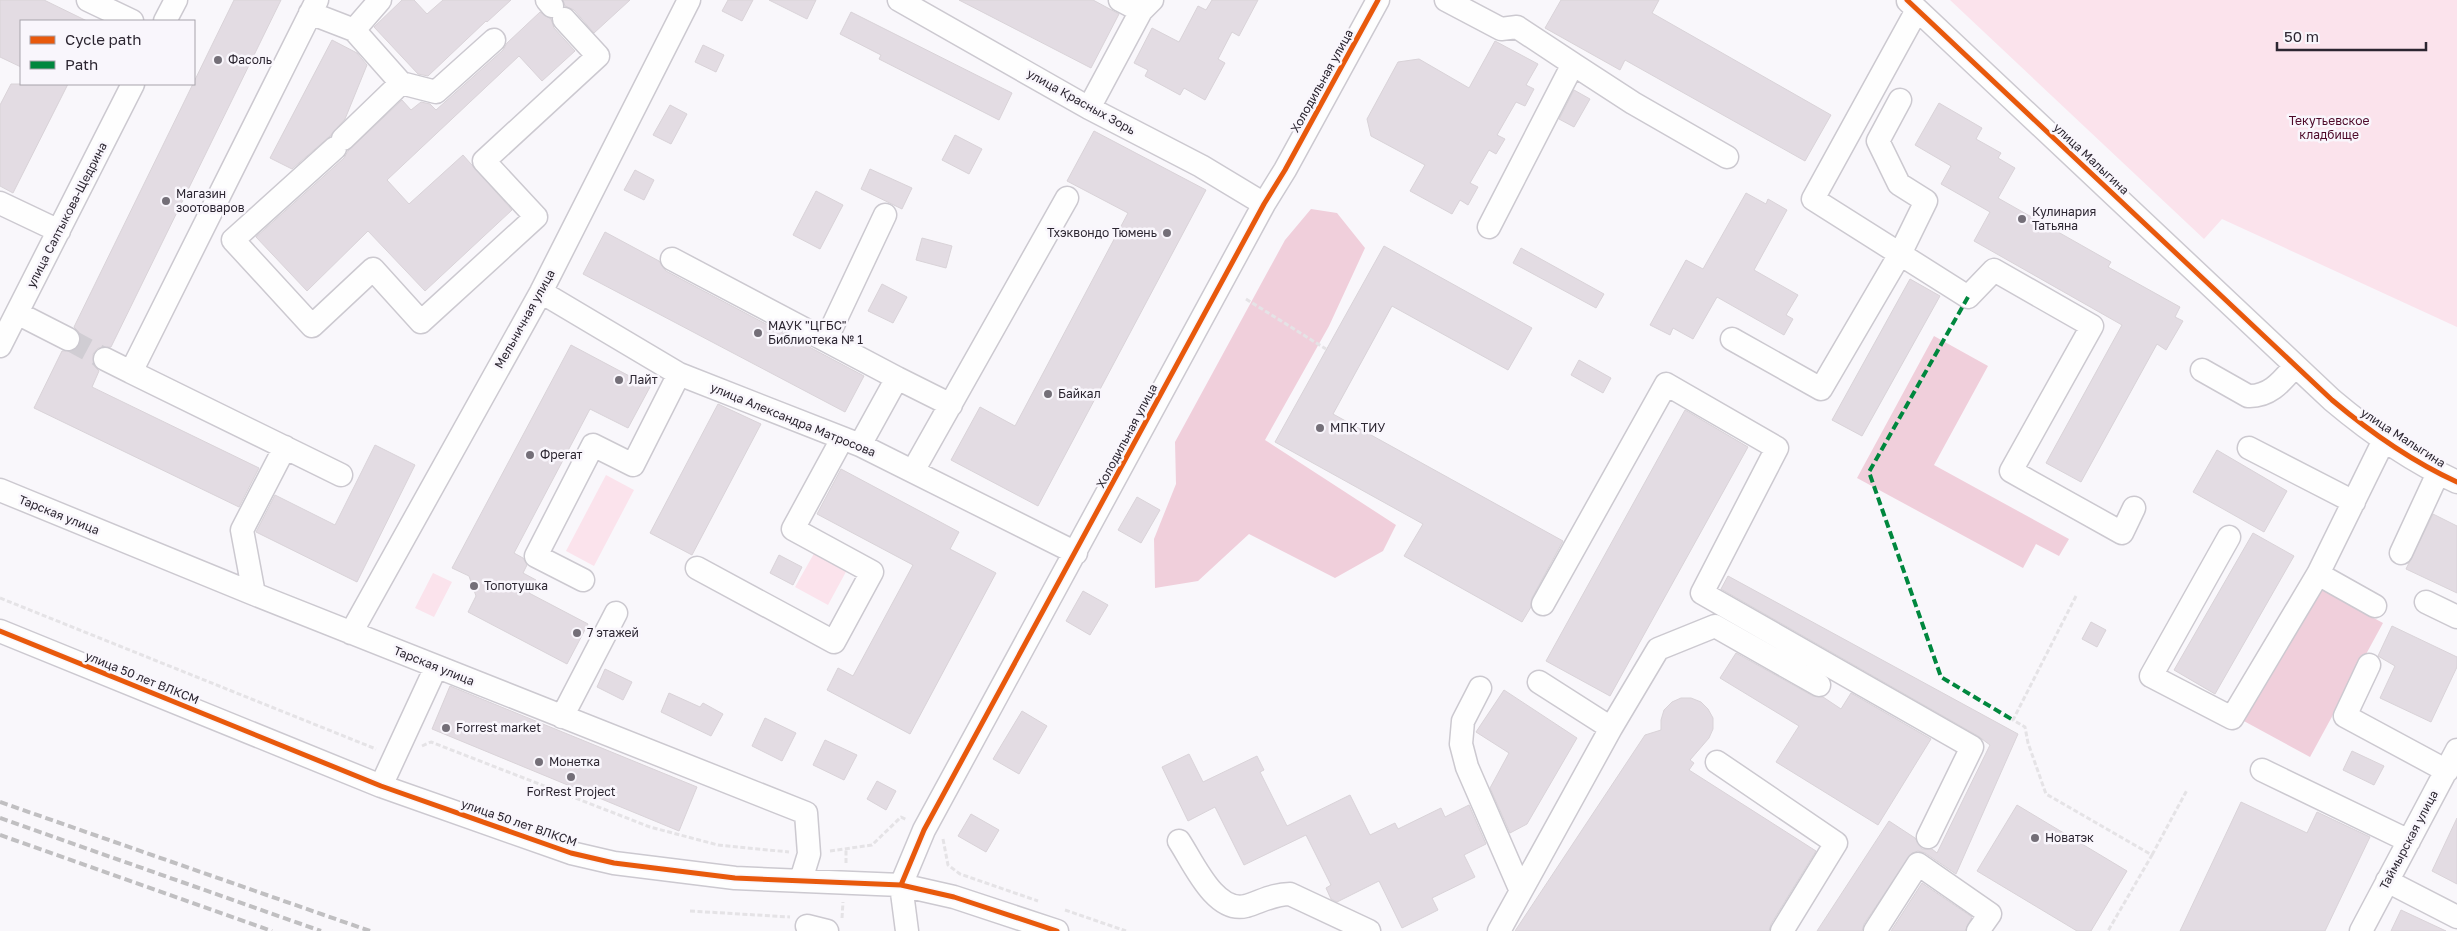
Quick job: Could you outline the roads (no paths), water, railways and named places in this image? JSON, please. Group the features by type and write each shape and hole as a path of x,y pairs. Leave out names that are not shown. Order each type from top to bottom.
{"street":[{"path":"88,0 130,20"},
{"path":"166,20 176,0"},
{"path":"354,30 380,0"},
{"name":"Мельничная улица","path":"351,633 541,292 689,0"},
{"name":"улица Красных Зорь","path":"899,0 1089,108 1201,166 1264,204"},
{"path":"1089,108 1147,6 1120,0"},
{"name":"Холодильная улица","path":"901,885 924,830 1264,204 1285,170 1378,0"},
{"path":"1446,0 1501,29 1517,27 1633,103 1727,157"},
{"path":"1912,5 1813,199 1968,297 1994,270 2092,326 2011,471 2122,534 2134,508"},
{"name":"улица Малыгина","path":"1912,5 2153,229 2332,400 2364,427 2447,478"},
{"path":"131,372 314,6 354,30 401,83 436,92 494,40"},
{"path":"401,83 339,144 233,240 312,326 373,269 421,322 536,217 484,161 598,56 554,9"},
{"path":"1489,227 1573,64"},
{"name":"улица Салтыкова-Щедрина","path":"0,346 132,85"},
{"path":"1732,339 1821,389 1900,254 1926,201 1899,184 1878,141 1900,100"},
{"path":"913,471 1067,198"},
{"path":"0,203 59,231"},
{"path":"826,340 885,215"},
{"path":"672,259 951,405"},
{"name":"улица Александра Матросова","path":"541,292 679,374 851,442 1076,553"},
{"path":"17,313 68,339"},
{"path":"105,359 341,474"},
{"path":"2202,370 2248,396 2256,396 2275,388 2296,366"},
{"path":"583,580 536,556 593,445 633,465 679,374"},
{"path":"697,568 834,642 872,572 793,529 851,442 897,378"},
{"path":"1543,604 1666,384 1777,448 1702,593 1972,747 1928,837"},
{"path":"2228,537 2151,676 2232,718 2318,574 2384,440"},
{"path":"254,594 242,530 284,447"},
{"path":"2248,448 2354,502"},
{"path":"2401,552 2447,478"},
{"name":"Тарская улица","path":"0,490 351,633 806,813 809,854 801,880"},
{"path":"2318,574 2375,606"},
{"path":"2426,602 2457,617"},
{"path":"562,717 616,613"},
{"path":"1499,931 1611,728 1658,649 1715,626 1819,685"},
{"name":"улица 50 лет ВЛКСМ","path":"0,631 381,786 571,853 614,863 735,878 901,885 954,897 1057,931"},
{"path":"2369,665 2345,716 2447,771"},
{"path":"381,786 436,667"},
{"path":"1539,682 1611,728"},
{"path":"1480,688 1463,721 1461,744 1467,767 1521,891"},
{"name":"Таймырская улица","path":"2361,931 2457,750"},
{"path":"1717,762 1836,843 1782,931"},
{"path":"2262,770 2409,841"},
{"path":"1179,841 1213,894 1227,905 1244,907 1276,894 1290,894 1369,931"},
{"path":"1875,931 1918,864 1990,914 1978,931"},
{"path":"2387,881 2457,917"},
{"path":"901,885 907,931"}],"tunnel":[{"path":"68,339 105,359"}],"railway":[{"path":"0,802 370,931"},
{"path":"0,818 321,931"},
{"path":"0,835 272,931"}],"place":[{"name":"Фасоль","path":"218,60"},
{"name":"Магазин зоотоваров","path":"166,201"},
{"name":"Кулинария Татьяна","path":"2022,219"},
{"name":"Тхэквондо Тюмень","path":"1167,233"},
{"name":"МАУК \"ЦГБС\" Библиотека № 1","path":"758,333"},
{"name":"Лайт","path":"619,380"},
{"name":"Байкал","path":"1048,394"},
{"name":"МПК ТИУ","path":"1320,428"},
{"name":"Фрегат","path":"530,455"},
{"name":"Топотушка","path":"474,586"},
{"name":"7 этажей","path":"577,633"},
{"name":"Forrest market","path":"446,728"},
{"name":"Монетка","path":"539,762"},
{"name":"ForRest Project","path":"571,777"},
{"name":"Новатэк","path":"2035,838"}],"park label":[{"name":"Текутьевское кладбище","path":"2329,128"}]}
